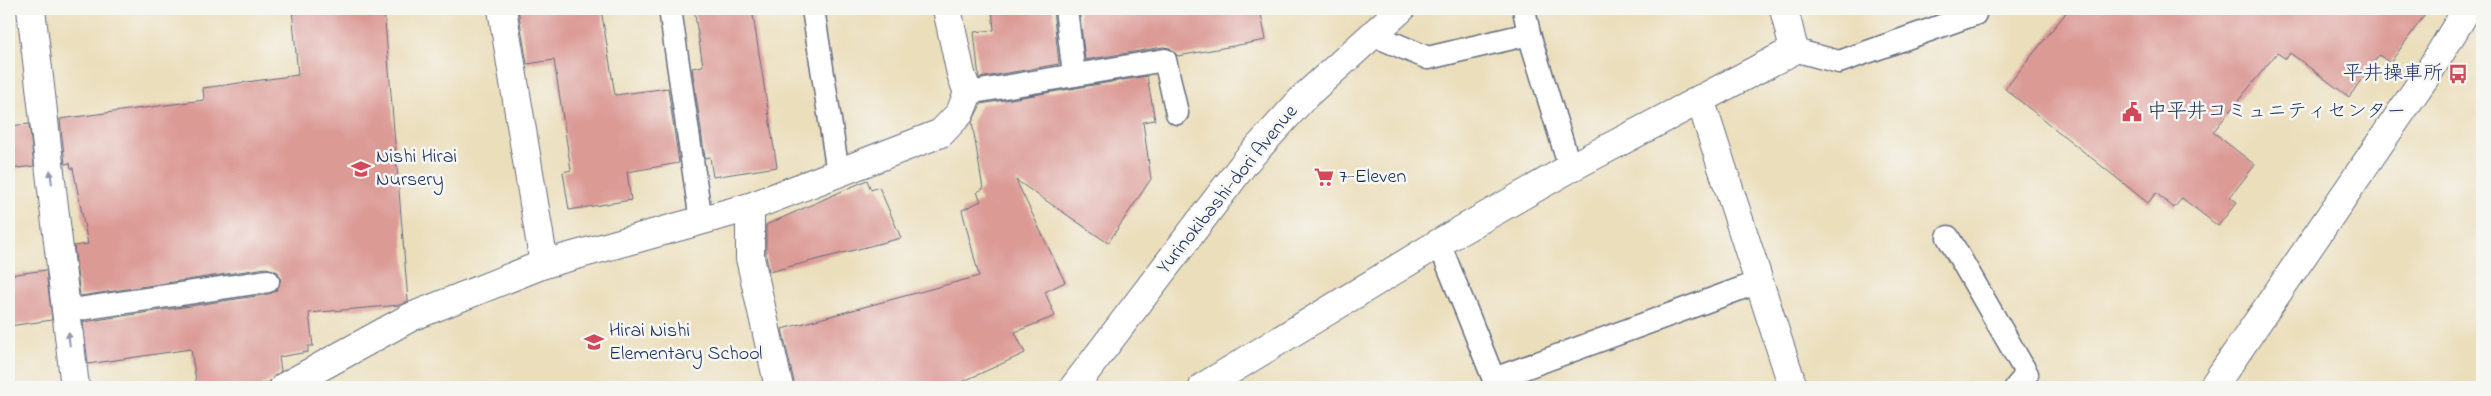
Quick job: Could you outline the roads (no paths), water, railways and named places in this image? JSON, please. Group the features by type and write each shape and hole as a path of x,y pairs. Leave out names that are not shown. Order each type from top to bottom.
{"street":[{"path":"31,9 75,387"},
{"path":"502,9 544,264"},
{"path":"284,387 411,317 544,264 750,207 941,133 960,113 968,93 961,74 947,9"},
{"name":"Yurinokibashi-dori Avenue","path":"1074,387 1246,161 1304,97 1371,34 1401,9"},
{"path":"1204,387 1439,243 1570,168 1794,50 1786,9"},
{"path":"2213,387 2430,70 2467,9"},
{"path":"1700,99 1793,387"},
{"path":"750,207 750,258 779,387"}],"lane":[{"path":"670,9 702,221"},
{"path":"813,9 838,173"},
{"path":"1066,9 1074,75"},
{"path":"1524,9 1529,34 1570,168"},
{"path":"1794,50 1839,62 1974,14"},
{"path":"1371,34 1428,58 1529,34"},
{"path":"968,93 1165,60 1177,113"},
{"path":"1948,237 2027,374 2016,387"},
{"path":"1439,243 1495,383 1759,282"},
{"path":"66,311 268,280"}],"place":[{"name":"平井操車所","path":"2458,74"},
{"name":"中平井コミュニティセンター","path":"2132,112"},
{"name":"Nishi Hirai Nursery","path":"361,169"},
{"name":"7-Eleven","path":"1324,177"},
{"name":"Hirai Nishi Elementary School","path":"594,342"}]}
